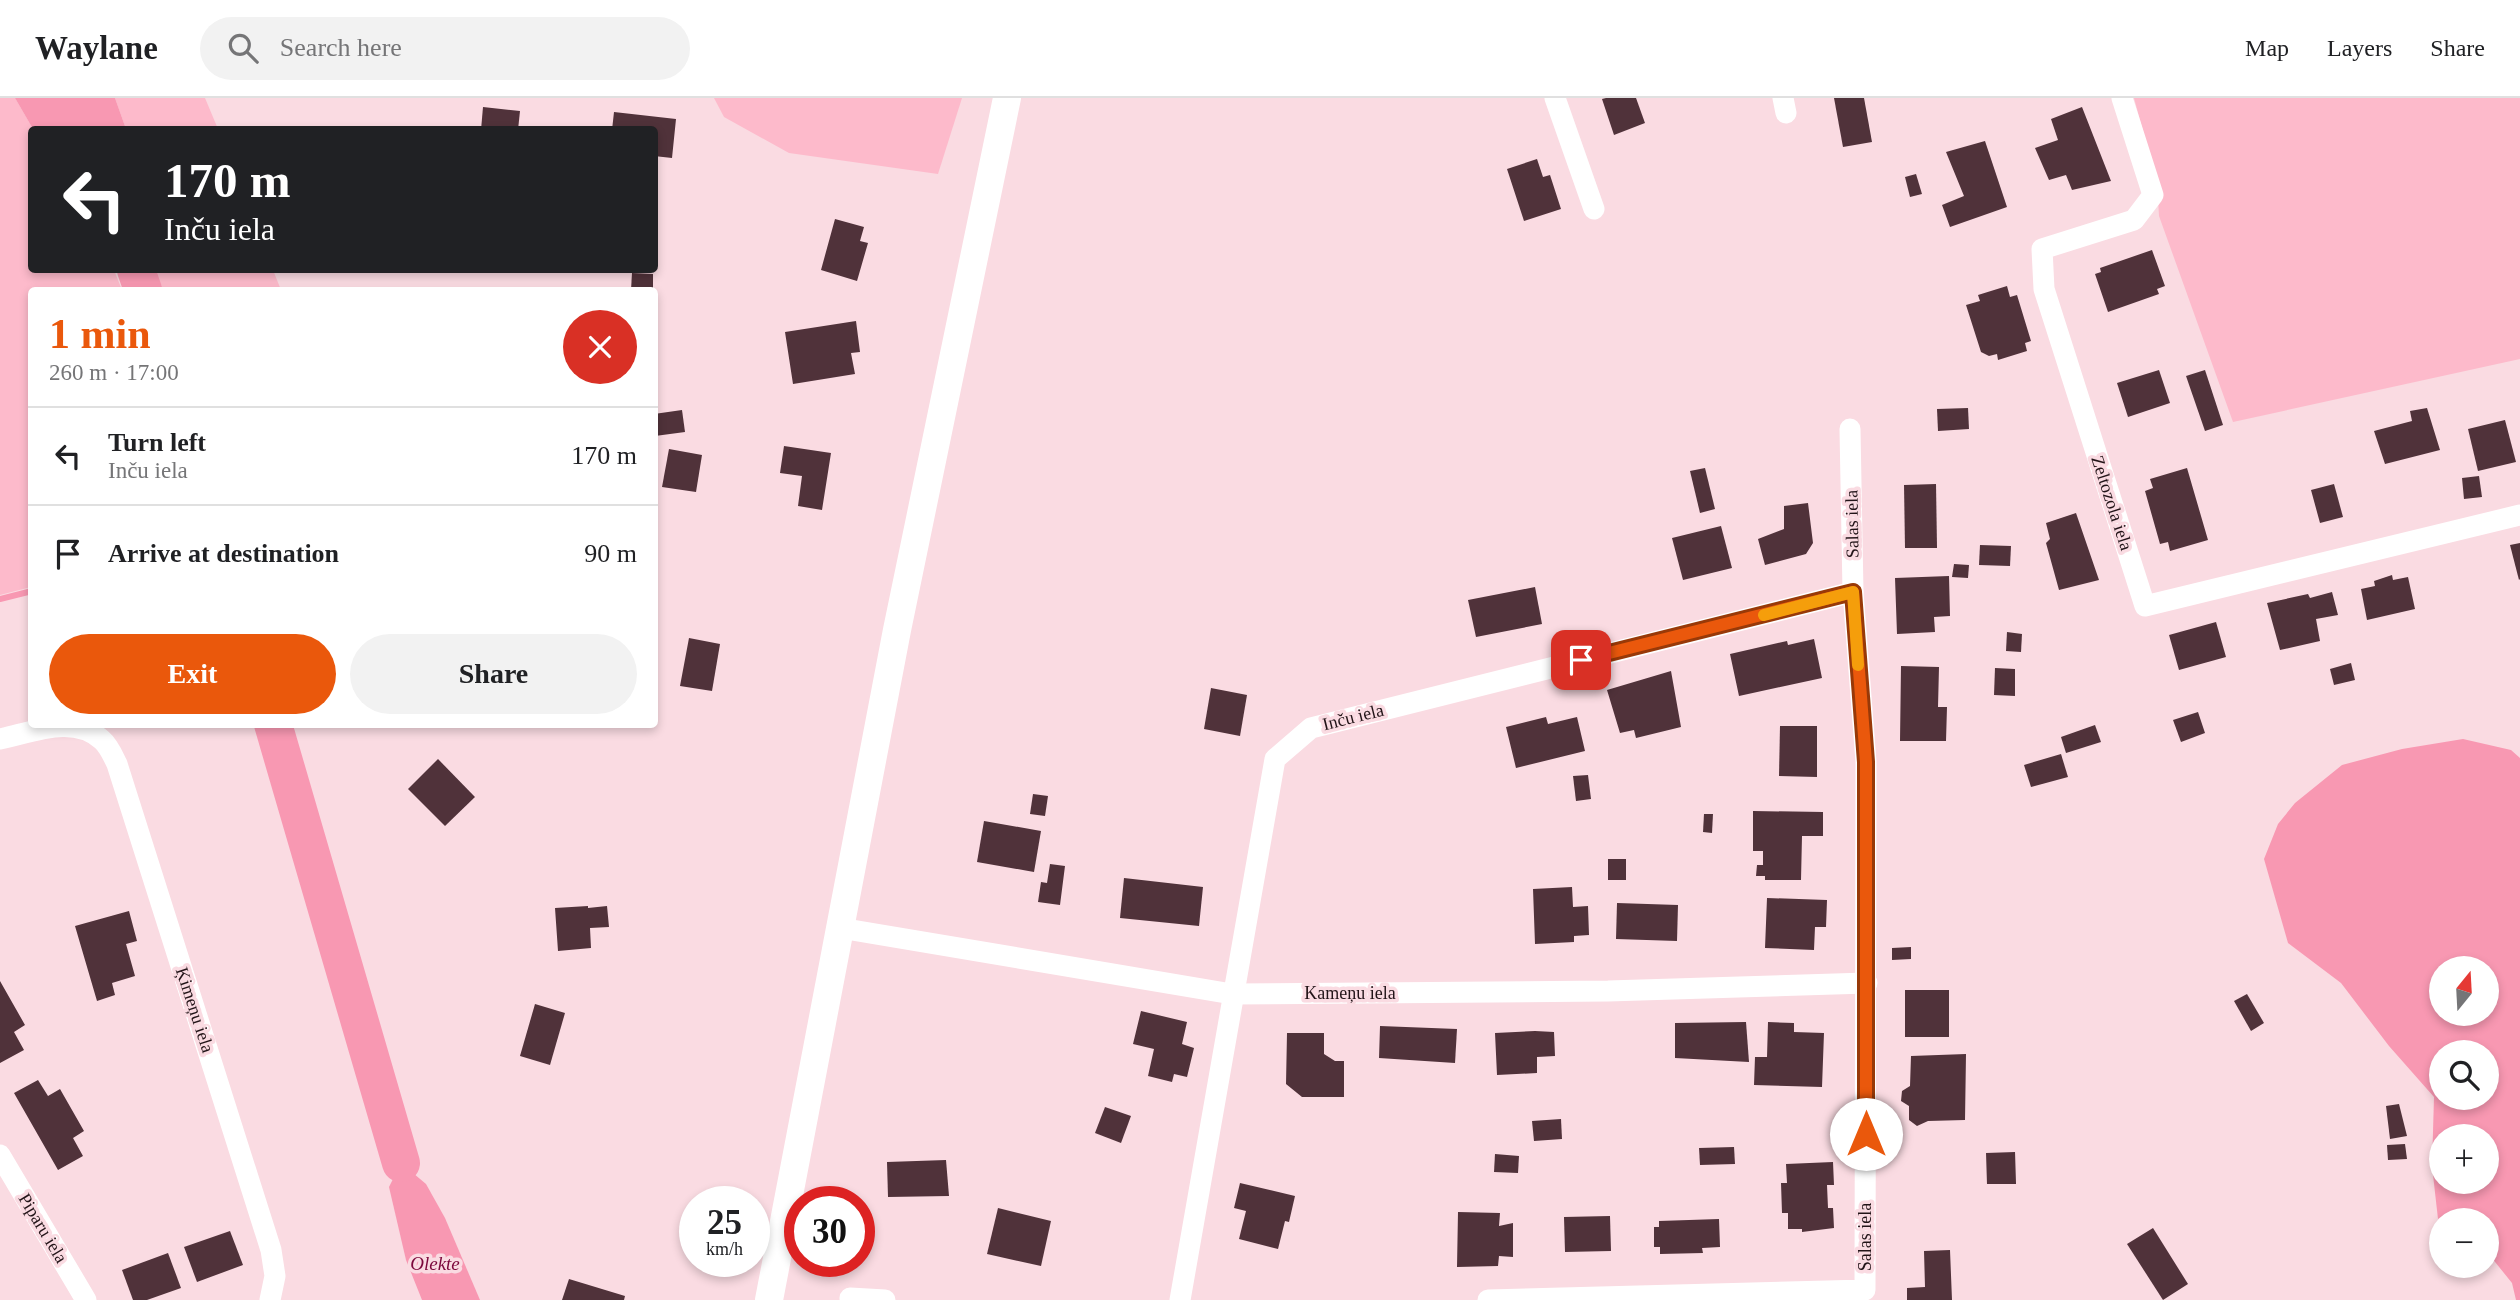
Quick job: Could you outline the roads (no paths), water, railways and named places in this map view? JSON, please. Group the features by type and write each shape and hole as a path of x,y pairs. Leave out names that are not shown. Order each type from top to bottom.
{"main road":[{"path":"769,1300 905,592 1007,98"}],"street":[{"path":"1555,98 1594,209"},
{"name":"Zeltozola iela","path":"2122,98 2153,195 2134,220 2042,248 2044,289 2145,606 2520,515"},
{"name":"Salas iela","path":"1488,1300 1865,1290 1866,762 1853,592 1850,429"},
{"name":"Inču iela","path":"1180,1300 1275,760 1311,728 1853,592"},
{"name":"Ķimeņu iela","path":"0,739 48,728"},
{"name":"Ķimeņu iela","path":"82,728 90,730 105,742 117,764 271,1250 275,1276 270,1300"},
{"name":"Kameņu iela","path":"840,928 1233,994 1608,991 1867,983"},
{"name":"Piparu iela","path":"0,1155 86,1300"},
{"path":"850,1297 885,1300"}],"water":[{"path":"15,98 115,98 125,126 31,126"},
{"path":"2463,739 2511,750 2520,758 2520,1300 2516,1300 2512,1283 2499,1267 2499,1208 2437,1208 2435,1194 2499,1194 2499,1124 2433,1124 2434,1110 2499,1110 2499,1040 2429,1040 2429,1091 2389,1046 2341,983 2288,943 2264,859 2278,824 2295,803 2342,765 2402,749"},
{"name":"Olekte","path":"401,1163 426,1184 445,1218 480,1300 422,1300 406,1260 389,1187"}],"waterway":[{"name":"Olekte","path":"137,273 142,287"},
{"path":"0,599 28,592"},
{"name":"Olekte","path":"274,728 401,1163"}]}
